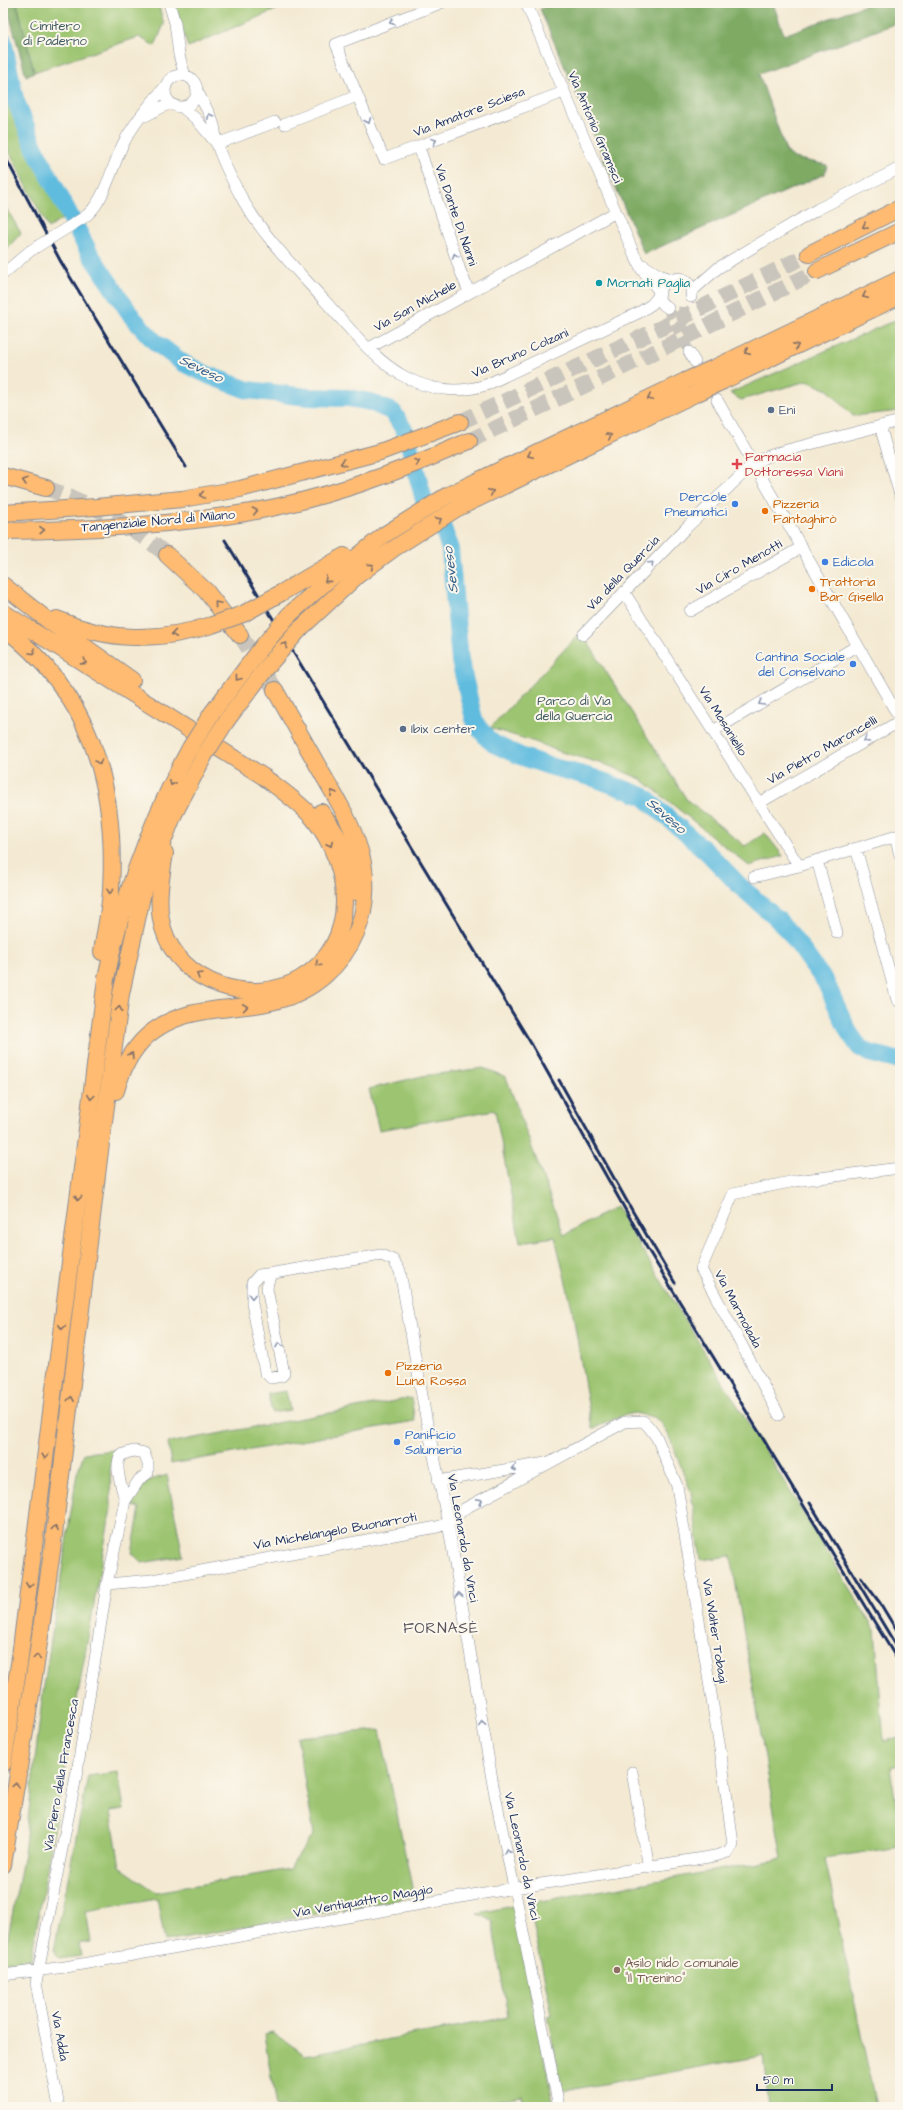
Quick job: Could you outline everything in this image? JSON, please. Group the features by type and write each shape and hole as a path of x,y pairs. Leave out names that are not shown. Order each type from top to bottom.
{"highway":[{"path":"809,254 900,208"},
{"path":"817,271 900,231"},
{"path":"3,1764 20,1657 106,979 121,911 148,835 166,793 190,748 212,713 262,647 290,615 327,581 384,535 414,515 448,494 900,279"},
{"path":"3,1865 36,1664 52,1551 99,1158 121,994 143,892 164,837 186,789 204,756 226,720 271,662 300,629 358,575 422,530 456,509 900,296"},
{"name":"Tangenziale Nord di Milano","path":"3,513 96,508 225,492 292,477 380,452 460,422"},
{"name":"Tangenziale Nord di Milano","path":"3,531 98,527 182,521 245,513 330,493 388,474 469,441"},
{"path":"3,476 46,488"},
{"path":"19,598 53,617 78,628 106,636 134,638 155,636 212,625 243,614 338,559 384,535"},
{"path":"167,556 206,591 240,635"},
{"path":"3,585 56,627 120,673 270,768 299,790 320,811 337,833 349,856 354,874 357,898 355,920 349,948"},
{"path":"3,612 264,777 293,799 313,818 327,838 338,860 342,875 344,905 343,918 335,942 320,964 300,979 273,989 260,990 246,991 217,985 194,973 175,952 163,929 159,901 166,848 186,789"},
{"path":"3,627 32,650 73,704 93,740 103,773 110,813 112,852 111,890 92,1018 94,1072"},
{"path":"99,1158 120,1074 131,1054 144,1037 164,1023 184,1015 276,1001 304,991 328,974 349,948 361,921 364,900 365,873 361,851 342,807 275,690"}],"street":[{"path":"169,3 175,23 185,76"},
{"path":"217,144 357,96 336,44 441,3"},
{"name":"Via Antonio Gramsci","path":"526,3 642,270 660,293 662,302 667,307"},
{"path":"170,103 166,95 167,84 178,45"},
{"path":"3,274 30,251 83,218 95,208 122,145 136,122 175,76 185,76 194,82 197,91 192,103 182,107 170,103 162,106 136,122"},
{"name":"Via San Michele","path":"197,91 212,121 217,144 235,186 254,218 278,248 369,348 616,212"},
{"name":"Via Amatore Sciesa","path":"357,96 384,159 564,92"},
{"name":"Via San Michele","path":"182,107 196,119 217,144"},
{"name":"Via Dante Di Nanni","path":"418,147 469,292"},
{"path":"638,261 653,272 676,279 689,285 691,295 718,268 818,209 900,168"},
{"path":"676,279 718,268"},
{"name":"Via Bruno Colzani","path":"369,348 390,368 420,384 443,389 471,389 495,382 640,312 652,304 660,293 663,285 676,279"},
{"name":"Via Bruno Colzani","path":"640,312 667,307"},
{"path":"690,352 695,362"},
{"path":"717,400 900,720"},
{"name":"Via della Quercia","path":"583,635 712,502 753,464 766,457 787,450 900,421"},
{"path":"880,426 900,495"},
{"path":"893,467 900,480"},
{"name":"Via Ciro Menotti","path":"690,611 802,548"},
{"name":"Via Masaniello","path":"624,592 799,866"},
{"path":"713,731 857,646"},
{"name":"Via Pietro Maroncelli","path":"759,803 900,720"},
{"path":"754,877 799,866 897,836 900,855"},
{"path":"856,848 897,1000 900,1002"},
{"path":"817,860 837,933"},
{"name":"Via Marmolada","path":"779,1415 701,1269 733,1194 795,1181 900,1168"},
{"name":"Via Leonardo da Vinci","path":"274,1272 268,1281 267,1289 284,1373 282,1376 271,1378 264,1372 252,1303 252,1283 259,1275 274,1272 380,1255 393,1260 400,1271 438,1481 448,1523 480,1715 559,2107"},
{"name":"Via Michelangelo Buonarroti","path":"107,1584 152,1580 437,1527 448,1523 464,1510 625,1422 643,1421"},
{"name":"Via Walter Tobagi","path":"643,1421 657,1438 677,1486 722,1763 732,1844 728,1852"},
{"name":"Via Michelangelo Buonarroti","path":"438,1481 552,1462"},
{"name":"Via Piero della Francesca","path":"39,1970 78,1766 107,1584 125,1501"},
{"path":"632,1772 649,1868"},
{"name":"Via Ventiquattro Maggio","path":"4,1975 514,1889 649,1868 721,1855 728,1852"},
{"name":"Via Adda","path":"39,1970 36,1983 59,2107"}],"green space":[{"path":"6,3 17,3 34,72 26,76"},
{"name":"Cimitero di Paderno","path":"17,3 158,3 164,24 155,46 139,37 34,72"},
{"path":"174,3 292,3 188,47"},
{"path":"558,3 773,3 784,35 871,3 900,3 900,22 759,74 786,151 794,158 827,165 825,174 644,254 540,9"},
{"path":"3,66 10,100 64,218 48,228 3,139"},
{"path":"3,203 21,233 3,253"},
{"path":"900,318 900,411 853,416 828,390 807,381 741,400 730,393"},
{"name":"Parco di Via della Quercia","path":"578,635 585,638 687,800 745,846 765,833 783,856 749,866 641,779 607,765 561,752 490,728"},
{"path":"483,1068 506,1077 564,1235 616,1207 875,1630 884,1741 900,1738 900,1765 890,1767 900,1827 900,1847 825,1858 876,2107 769,2107 763,2056 563,2091 547,2016 552,2015 529,1903 782,1859 731,1556 701,1560 691,1492 668,1434 662,1424 654,1417 634,1413 622,1416 592,1429 572,1308 555,1237 520,1242 495,1110 379,1130 369,1089 422,1076"},
{"path":"286,1391 290,1410 272,1413 268,1394"},
{"path":"411,1398 415,1421 171,1464 168,1443"},
{"path":"115,1450 110,1467 111,1508 31,1959 3,1963 24,1853 43,1692 77,1473 84,1453"},
{"path":"167,1475 183,1556 142,1563 132,1553 140,1508 132,1506 132,1495 144,1482"},
{"path":"380,1730 414,1897 165,1941 157,1899 86,1911 91,1942 79,1944 81,1956 59,1959 56,1956 54,1950 88,1776 118,1772 124,1809 111,1811 120,1867 156,1892 289,1869 314,1834 297,1737"},
{"path":"513,1906 554,2107 524,2107 522,2096 462,2107 276,2107 264,2034 273,2032 305,2055 508,2017 492,1922 478,1913"}],"waterway":[{"name":"Seveso","path":"3,40 15,99 35,149 90,254 133,318 155,342 183,363 210,376 248,390 308,397 349,398 370,402 393,412 406,433 424,500 431,517 443,528 450,549 460,661 475,723 488,739 494,744 520,756 549,766 594,778 643,796 707,852 739,885 776,918 790,933 826,983 848,1031 859,1047 869,1053 900,1061"}],"tunnel":[{"path":"460,422 661,328 809,254"},
{"path":"469,441 669,345 817,271"},
{"path":"682,331 684,307"},
{"path":"668,308 689,352"},
{"path":"46,488 80,501 110,516 138,533 167,555"},
{"path":"240,635 275,690"}],"railway":[{"path":"3,153 61,262 186,467"},
{"path":"225,540 532,1045 647,1248 900,1664"},
{"path":"559,1080 633,1212 675,1283"},
{"path":"810,1503 900,1652"},
{"path":"861,1578 880,1603 900,1636"}],"place":[{"name":"Mornati Paglia","path":"599,283"},
{"name":"Eni","path":"771,410"},
{"name":"Farmacia Dottoressa Viani","path":"737,464"},
{"name":"Dercole Pneumatici","path":"735,504"},
{"name":"Pizzeria Fantaghirò","path":"765,511"},
{"name":"Edicola","path":"825,562"},
{"name":"Trattoria Bar Gisella","path":"812,589"},
{"name":"Cantina Sociale del Conselvano","path":"853,664"},
{"name":"Ibix center","path":"403,729"},
{"name":"Pizzeria Luna Rossa","path":"388,1373"},
{"name":"Panificio Salumeria","path":"397,1442"},
{"name":"Asilo nido comunale \"Il Trenino\"","path":"617,1970"}],"district":[{"name":"FORNASÈ","path":"441,1628"}]}
